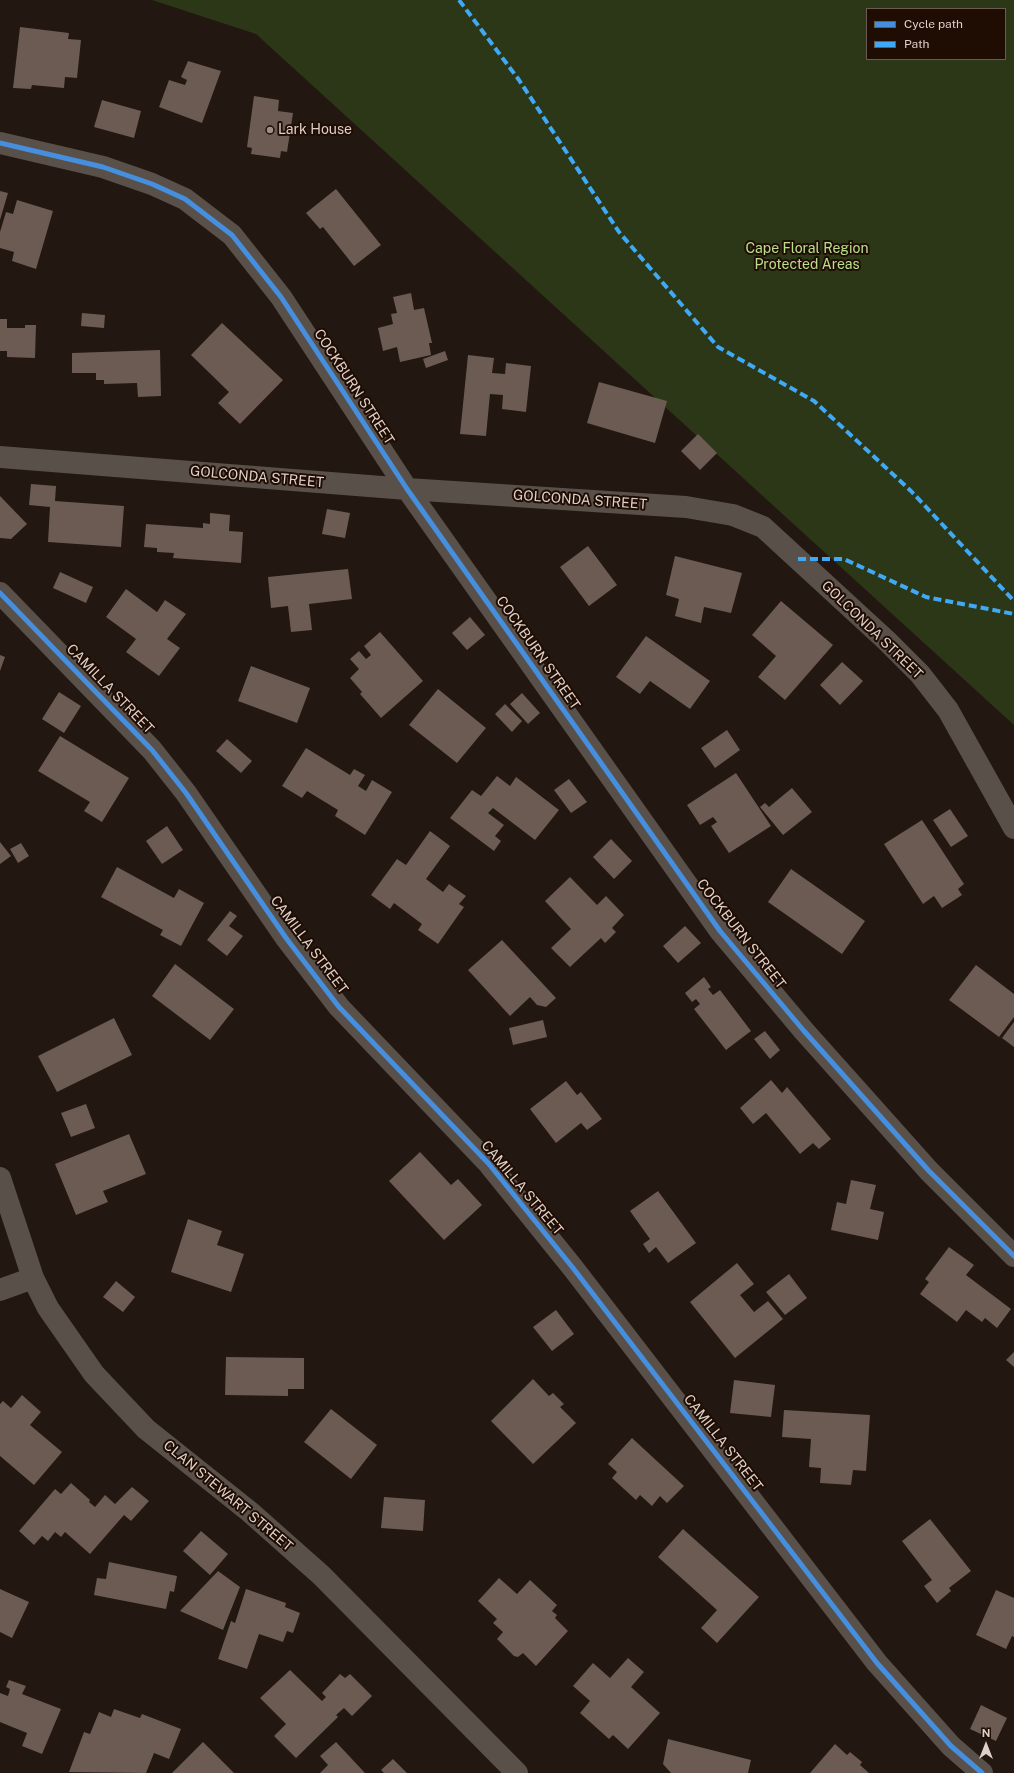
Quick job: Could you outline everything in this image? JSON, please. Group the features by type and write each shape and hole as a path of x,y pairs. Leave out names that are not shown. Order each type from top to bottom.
{"street":[{"name":"COCKBURN STREET","path":"0,143 42,154 104,167 152,184 185,199 232,235 281,297 407,489 720,931 804,1031 929,1171 1014,1256"},
{"name":"GOLCONDA STREET","path":"0,457 407,489 686,507 733,515 763,527 887,641 920,674 952,717 1014,828"},
{"name":"CAMILLA STREET","path":"0,593 152,750 186,793 286,938 339,1007 489,1164 573,1268 877,1663 951,1746 982,1773"},
{"name":"CLAN STEWART STREET","path":"0,1178 33,1278 48,1308 94,1374 146,1429 250,1512 321,1575 517,1773"},
{"path":"0,1290 33,1278"}],"green space":[{"name":"Cape Floral Region Protected Areas","path":"152,0 1014,0 1014,725 256,34"}],"building":[{"path":"20,27 69,33 68,39 81,40 77,78 65,77 64,88 32,85 31,89 13,88"},
{"path":"188,61 221,71 202,123 159,107 169,80 185,85 187,80 181,77"},
{"name":"Lark House","path":"254,96 279,100 278,111 293,113 287,152 281,151 280,158 251,154 252,148 247,147"},
{"path":"102,100 141,111 134,138 94,127"},
{"path":"336,189 381,245 354,266 323,227 320,229 306,213"},
{"path":"0,191 8,193 0,220"},
{"path":"17,200 53,211 36,269 12,261 14,252 0,248 0,232 6,212 13,214"},
{"path":"411,293 414,310 424,308 432,343 429,343 431,355 400,362 397,347 383,351 378,328 393,324 391,314 397,313 393,297"},
{"path":"82,313 105,315 104,328 81,326"},
{"path":"0,319 7,319 7,328 25,328 25,325 36,325 35,358 7,357 7,351 0,351"},
{"path":"222,323 283,380 240,424 218,403 229,392 191,355"},
{"path":"160,350 161,396 138,397 137,383 104,384 104,380 96,380 96,373 72,373 72,353"},
{"path":"445,351 448,360 426,368 423,359"},
{"path":"468,355 494,358 492,373 505,374 506,363 531,366 526,412 502,409 503,395 490,394 486,436 460,434"},
{"path":"599,382 667,401 655,443 587,423"},
{"path":"698,434 717,453 700,470 681,451"},
{"path":"31,484 56,486 55,501 124,506 121,547 48,542 50,507 29,505"},
{"path":"0,496 27,524 11,539 0,538"},
{"path":"327,509 350,513 345,538 322,534"},
{"path":"210,513 230,515 229,531 243,532 241,563 173,558 174,553 157,552 157,548 144,547 146,524 203,528 203,523 210,524"},
{"path":"588,546 617,585 589,606 560,567"},
{"path":"675,556 742,573 731,613 704,607 701,623 675,616 679,599 666,595"},
{"path":"348,569 352,599 309,604 312,630 291,632 288,606 271,608 268,577"},
{"path":"60,572 93,587 86,603 53,588"},
{"path":"126,589 157,612 165,600 186,614 167,639 180,648 159,676 126,652 136,639 106,617"},
{"path":"781,601 833,645 785,700 758,677 776,656 752,635"},
{"path":"470,617 485,635 467,650 452,633"},
{"path":"380,632 423,681 381,718 360,694 362,692 350,678 359,669 350,659 359,651 366,659 371,655 364,646"},
{"path":"646,636 710,681 690,709 650,681 640,694 616,677"},
{"path":"0,655 5,657 0,671"},
{"path":"842,662 863,681 840,705 820,685"},
{"path":"251,666 310,688 297,723 238,701"},
{"path":"438,689 486,728 457,763 409,725"},
{"path":"59,692 81,706 64,733 42,719"},
{"path":"522,693 540,713 528,724 510,704"},
{"path":"505,704 522,721 512,732 495,714"},
{"path":"727,730 740,750 715,768 701,748"},
{"path":"60,736 129,778 102,822 84,811 90,802 38,771"},
{"path":"227,739 252,761 241,773 216,751"},
{"path":"306,748 350,775 354,769 365,775 358,786 366,791 372,780 392,792 365,835 335,816 338,810 307,791 302,798 282,786"},
{"path":"736,773 771,826 729,853 711,826 717,822 713,817 700,825 687,805"},
{"path":"497,776 510,786 516,777 559,810 535,840 493,808 488,813 504,825 495,836 501,841 494,851 450,818 472,790 481,796"},
{"path":"569,779 587,802 571,813 554,790"},
{"path":"792,788 812,812 783,835 760,807 765,803 769,807"},
{"path":"950,809 968,836 951,847 933,820"},
{"path":"922,820 964,884 958,889 962,895 942,908 934,896 923,904 884,844"},
{"path":"167,826 183,850 162,864 146,841"},
{"path":"430,831 450,846 426,879 443,892 449,884 466,896 459,904 464,907 438,944 418,930 422,924 394,903 390,909 371,895 397,859 406,865"},
{"path":"611,839 632,861 614,879 593,857"},
{"path":"0,842 11,856 0,864"},
{"path":"21,843 29,856 18,863 10,849"},
{"path":"117,867 174,898 179,889 204,903 181,946 160,935 163,930 101,897"},
{"path":"791,869 865,921 842,954 768,902"},
{"path":"570,877 597,905 606,896 624,915 612,928 616,932 605,943 601,938 570,967 551,948 571,929 545,901"},
{"path":"230,911 237,916 229,926 243,936 227,956 207,940"},
{"path":"685,926 701,943 678,963 663,946"},
{"path":"502,940 556,998 546,1007 537,1005 530,997 510,1016 468,970"},
{"path":"175,964 234,1009 210,1040 152,996"},
{"path":"976,965 1014,994 1014,1017 999,1037 949,1000"},
{"path":"704,977 711,987 708,989 713,995 720,990 751,1031 726,1050 694,1009 700,1004 696,999 692,1002 685,993"},
{"path":"114,1018 132,1055 57,1092 38,1056"},
{"path":"543,1020 547,1037 513,1045 509,1028"},
{"path":"1014,1022 1014,1047 1002,1038"},
{"path":"765,1031 780,1050 770,1059 754,1039"},
{"path":"771,1080 782,1093 787,1087 831,1139 819,1149 813,1143 800,1154 766,1113 753,1124 740,1108"},
{"path":"566,1081 577,1095 581,1092 602,1119 587,1130 581,1123 556,1143 530,1109"},
{"path":"86,1104 95,1128 71,1137 61,1113"},
{"path":"129,1134 146,1174 103,1191 108,1202 76,1215 55,1164"},
{"path":"420,1152 451,1185 458,1179 482,1205 444,1240 389,1181"},
{"path":"851,1180 876,1185 870,1209 884,1212 878,1240 831,1230 837,1202 846,1204"},
{"path":"658,1191 696,1243 668,1263 656,1247 649,1253 643,1244 650,1239 630,1211"},
{"path":"188,1219 222,1231 217,1245 244,1254 231,1292 171,1272"},
{"path":"949,1247 974,1265 966,1275 1011,1309 997,1328 985,1318 982,1322 966,1310 957,1322 920,1294 929,1282 925,1279"},
{"path":"737,1263 754,1284 740,1295 754,1312 768,1301 783,1319 735,1358 690,1302"},
{"path":"789,1274 807,1298 785,1315 766,1292"},
{"path":"116,1281 135,1297 123,1312 103,1297"},
{"path":"556,1310 574,1334 552,1351 533,1327"},
{"path":"1014,1352 1014,1367 1006,1360"},
{"path":"226,1357 304,1358 304,1389 288,1389 288,1396 225,1395"},
{"path":"533,1379 549,1396 553,1393 564,1404 560,1407 576,1423 533,1464 491,1421"},
{"path":"734,1380 775,1385 771,1417 730,1413"},
{"path":"22,1395 41,1412 30,1425 62,1452 34,1485 0,1456 0,1404 3,1401 11,1408"},
{"path":"331,1409 377,1445 351,1479 304,1442"},
{"path":"784,1410 870,1415 866,1471 853,1470 851,1485 820,1483 821,1468 809,1467 811,1439 782,1437"},
{"path":"632,1438 684,1486 667,1503 660,1496 652,1506 640,1495 636,1500 612,1478 617,1472 608,1464"},
{"path":"71,1483 90,1500 89,1502 95,1507 105,1495 115,1504 132,1487 149,1501 131,1521 124,1515 90,1554 65,1532 61,1537 55,1532 48,1541 42,1536 34,1545 19,1531 55,1489 61,1494"},
{"path":"384,1497 425,1500 423,1531 381,1528"},
{"path":"930,1519 971,1571 949,1588 951,1591 937,1603 924,1586 932,1580 902,1541"},
{"path":"683,1529 759,1597 717,1643 701,1628 717,1610 658,1557"},
{"path":"201,1531 228,1554 210,1575 183,1551"},
{"path":"109,1562 177,1576 174,1592 170,1591 166,1609 94,1595 97,1578 106,1579"},
{"path":"218,1571 240,1587 223,1630 180,1611"},
{"path":"499,1578 517,1594 530,1580 557,1605 552,1611 557,1615 555,1618 568,1631 536,1666 523,1653 518,1657 514,1656 497,1639 503,1632 493,1623 497,1619 478,1601"},
{"path":"0,1589 29,1602 12,1638 0,1632"},
{"path":"246,1589 286,1603 285,1607 300,1613 293,1633 287,1631 283,1642 259,1634 247,1669 218,1659 231,1621 235,1623"},
{"path":"996,1590 1014,1598 1014,1637 1012,1636 1006,1649 976,1635"},
{"path":"628,1658 644,1672 631,1687 660,1713 628,1749 613,1735 609,1739 580,1713 590,1701 573,1686 593,1663 610,1678"},
{"path":"290,1670 322,1701 326,1697 322,1693 340,1674 345,1678 350,1674 372,1696 352,1716 344,1708 336,1715 338,1717 296,1758 274,1736 286,1724 260,1698"},
{"path":"9,1680 26,1686 22,1694 61,1709 42,1754 22,1746 27,1733 0,1722 0,1693 8,1696 10,1689 6,1687"},
{"path":"981,1705 1007,1718 996,1741 970,1729"},
{"path":"114,1709 140,1718 142,1714 181,1729 169,1759 154,1753 146,1773 69,1772 84,1732 90,1734 99,1712 111,1717"},
{"path":"668,1739 751,1760 748,1773 671,1773 663,1764"},
{"path":"203,1742 234,1773 172,1773"},
{"path":"336,1742 365,1773 320,1773 328,1765 320,1756"},
{"path":"835,1744 847,1755 850,1752 862,1762 860,1765 869,1773 810,1773"},
{"path":"393,1759 407,1773 384,1773 381,1770"}],"marked path":[{"path":"459,0 519,80 619,232 718,347 814,401 911,491 1014,601"},
{"path":"798,559 844,559 926,597 1014,614"}],"cycle path":[{"path":"0,143 103,167 152,184 185,199 232,235 281,297 407,489 720,931 804,1031 929,1171 1014,1256"},
{"path":"0,593 152,750 186,793 286,938 339,1007 489,1164 573,1268 877,1663 951,1746 982,1773"}],"place":[{"name":"Lark House","path":"270,130"}]}
